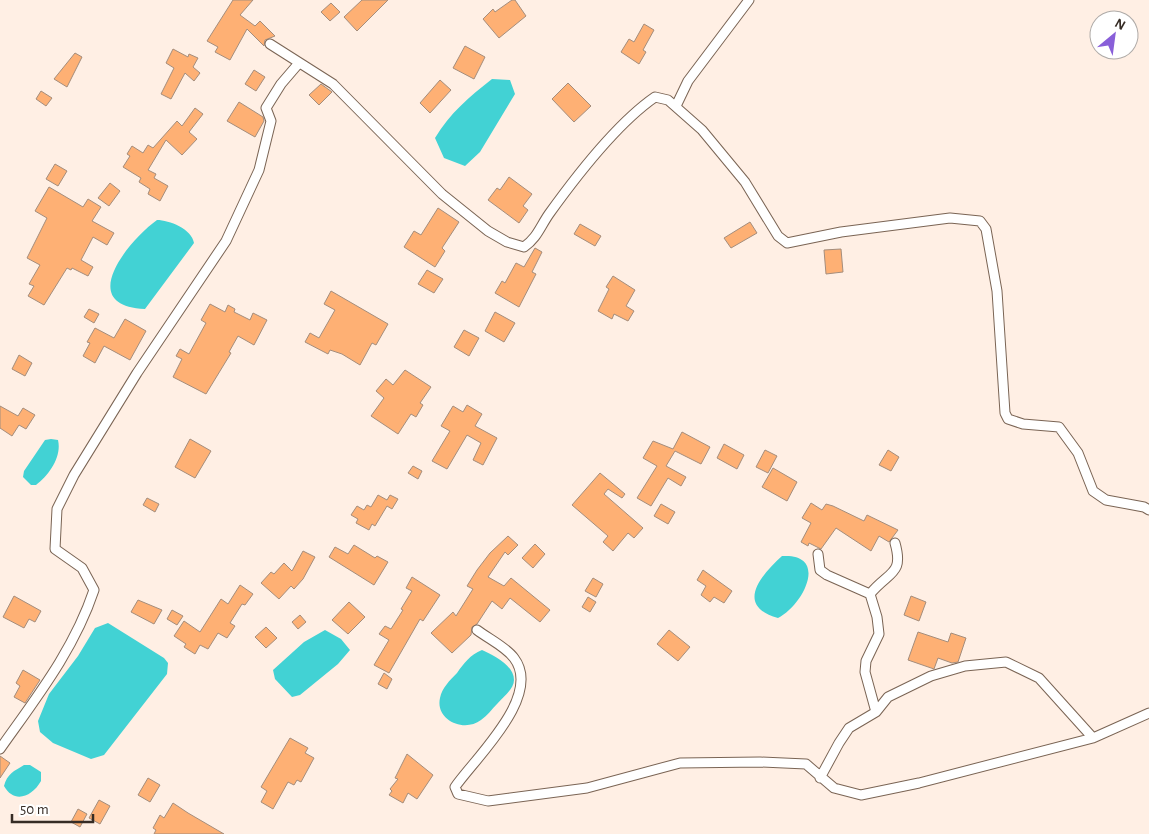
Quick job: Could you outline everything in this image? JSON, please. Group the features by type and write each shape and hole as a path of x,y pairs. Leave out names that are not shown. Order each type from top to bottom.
{"street":[{"path":"676,106 688,81 749,0"},
{"path":"270,44 333,84 442,194 488,231 507,242 524,247 534,240 548,215 621,124 655,97 668,100 702,130 745,182 778,236 787,243 841,232 950,218 980,221 986,229 997,291 1005,413 1008,419 1023,424 1059,427 1078,453 1093,491 1106,500 1144,507 1149,510"},
{"path":"0,749 60,665 85,616 94,590 82,568 55,549 57,509 74,475 137,373 226,240 259,170 271,121 266,108 281,84 299,63"},
{"path":"870,594 878,584 896,569 900,560 894,543"},
{"path":"818,554 820,570 870,594 877,617 879,634 866,661 865,672 876,712"},
{"path":"477,630 514,658 521,671 521,688 518,701 486,749 455,787 458,794 488,801 587,788 680,763 760,762 806,764 820,778 834,788 861,795 919,783 1093,738 1149,713"},
{"path":"820,778 849,728 876,712 888,697 931,676 965,666 1006,662 1039,678 1093,738"}],"water":[{"path":"492,79 510,80 515,94 480,152 465,166 444,158 435,138 460,106"},
{"path":"157,220 179,226 189,234 194,243 145,309 124,305 113,297 110,285 114,271 133,242"},
{"path":"45,440 58,440 59,446 56,459 45,476 36,485 31,485 23,477 24,471"},
{"path":"782,556 797,557 805,563 808,571 803,592 796,603 778,618 765,613 757,606 755,598 760,581"},
{"path":"108,623 164,658 168,663 167,674 104,755 91,759 53,743 40,732 38,721 49,694 78,656 95,628"},
{"path":"325,630 341,639 350,650 338,664 300,695 292,697 275,679 273,670 304,642"},
{"path":"482,650 507,665 513,675 514,683 505,696 481,720 474,724 459,725 446,718 442,713 440,706 441,694 465,663 474,654"},
{"path":"24,765 30,765 41,772 41,781 33,791 18,797 8,792 4,786 9,776"}],"building":[{"path":"233,0 253,0 240,15 255,26 260,21 275,36 265,40 264,46 247,29 230,60 215,52 218,47 207,41"},
{"path":"362,0 388,0 357,31 344,17"},
{"path":"512,0 515,0 526,16 499,38 483,19 493,9 495,12"},
{"path":"331,3 340,12 330,21 321,12"},
{"path":"644,24 654,30 643,50 646,52 639,64 621,52 629,39 634,42"},
{"path":"465,46 485,57 474,79 453,68"},
{"path":"173,49 188,57 189,54 198,58 193,67 200,73 194,81 185,73 171,99 161,94 174,68 166,63"},
{"path":"75,53 82,57 67,87 54,79"},
{"path":"254,70 265,77 256,91 245,84"},
{"path":"440,80 451,90 430,113 420,103"},
{"path":"568,83 591,106 574,122 552,99"},
{"path":"321,84 332,92 319,105 309,95"},
{"path":"41,91 52,98 46,106 36,99"},
{"path":"239,102 263,117 264,121 255,137 227,121"},
{"path":"195,108 203,114 189,132 197,139 182,155 166,140 148,170 156,174 154,178 168,186 160,201 148,194 150,189 139,182 141,178 123,167 130,156 127,154 132,146 143,153 148,145 153,148 177,121 182,126"},
{"path":"55,164 67,171 58,186 46,179"},
{"path":"509,177 532,194 523,206 528,210 519,223 488,200 497,188 500,190"},
{"path":"110,183 120,191 109,206 98,198"},
{"path":"49,187 83,207 88,199 101,207 92,221 114,233 107,245 93,237 81,260 93,267 88,276 72,268 71,270 67,268 44,305 28,296 34,286 29,284 40,265 27,258 47,218 35,211"},
{"path":"438,208 459,222 442,248 445,251 435,267 404,247 414,231 421,235"},
{"path":"750,222 757,233 731,248 724,238"},
{"path":"580,224 601,236 595,246 574,234"},
{"path":"535,248 542,252 532,272 536,274 519,307 495,293 502,281 505,283 516,263 524,267"},
{"path":"841,249 843,272 826,274 824,250"},
{"path":"427,270 443,279 434,293 418,284"},
{"path":"613,276 635,290 626,306 634,311 628,321 614,314 612,319 598,311 609,289 606,287"},
{"path":"331,291 388,324 376,345 372,343 360,365 342,354 330,350 328,354 305,342 310,333 319,338 335,310 324,304"},
{"path":"210,304 225,312 228,305 235,309 234,312 250,320 253,313 267,320 254,345 238,336 229,352 231,353 206,394 173,377 182,359 176,356 180,349 189,354 206,323 201,320"},
{"path":"89,309 99,314 94,323 84,317"},
{"path":"495,312 515,323 504,342 485,331"},
{"path":"125,319 146,331 130,360 104,346 95,363 83,356 90,343 87,342 95,328 114,338"},
{"path":"464,330 479,338 469,356 454,347"},
{"path":"19,355 32,363 25,376 12,369"},
{"path":"405,370 431,387 420,403 423,405 416,417 411,414 398,434 371,416 384,398 376,391 386,379 393,385"},
{"path":"467,405 482,414 475,426 497,438 483,465 473,460 481,443 467,435 447,469 432,461 450,431 441,426 453,406 463,412"},
{"path":"0,406 18,416 23,408 35,415 26,429 19,425 12,436 0,428"},
{"path":"682,432 710,447 701,464 675,451 666,466 686,477 681,486 668,478 651,506 637,498 657,466 643,458 653,441 673,449"},
{"path":"190,439 211,451 195,478 175,467"},
{"path":"724,444 744,455 737,469 717,458"},
{"path":"765,450 777,456 768,473 756,467"},
{"path":"888,450 899,457 891,471 879,465"},
{"path":"413,466 422,471 418,479 408,473"},
{"path":"773,468 797,482 787,501 762,487"},
{"path":"600,473 625,494 622,498 608,489 604,494 643,528 634,538 628,533 613,551 603,542 608,536 572,505"},
{"path":"378,495 387,500 390,495 398,499 392,509 387,506 375,526 372,524 369,530 356,523 358,519 351,515 357,506 364,510 367,505 371,507"},
{"path":"147,498 159,504 155,512 143,505"},
{"path":"811,503 822,510 826,504 833,506 864,521 867,515 898,530 889,542 879,536 871,551 836,528 821,549 809,543 808,546 801,542 811,523 802,518"},
{"path":"661,504 675,512 668,524 654,516"},
{"path":"508,536 518,545 508,555 505,552 488,577 504,586 511,578 550,610 540,622 510,598 502,609 492,601 477,624 472,627 471,635 452,653 431,633 453,612 456,616 473,589 467,586 477,570 490,553"},
{"path":"535,544 545,554 533,568 522,558"},
{"path":"354,545 375,558 377,556 388,562 374,585 329,557 335,547 348,554"},
{"path":"303,551 315,557 303,579 294,589 291,586 279,599 261,583 271,572 274,574 284,563 292,571"},
{"path":"703,570 732,591 724,603 714,597 710,602 701,595 706,586 697,580"},
{"path":"412,577 440,595 423,621 420,619 389,673 374,665 389,640 379,634 385,626 391,629 403,610 401,609 412,591 406,588"},
{"path":"593,578 603,584 596,597 585,591"},
{"path":"240,585 253,594 245,605 242,604 230,623 235,626 227,638 218,633 208,649 200,645 195,654 184,647 186,644 174,636 184,621 200,632 221,599 228,604"},
{"path":"14,596 41,611 35,622 29,619 24,628 3,617"},
{"path":"911,596 926,602 919,621 904,615"},
{"path":"588,597 596,602 590,612 582,607"},
{"path":"138,600 162,610 154,624 131,612"},
{"path":"349,602 365,617 348,634 332,620"},
{"path":"172,610 183,616 177,625 167,619"},
{"path":"300,615 306,622 298,629 292,622"},
{"path":"266,627 277,638 266,648 255,637"},
{"path":"669,630 690,647 678,661 657,644"},
{"path":"918,632 948,642 951,633 966,638 958,662 952,663 938,658 934,669 908,660"},
{"path":"23,670 40,680 25,703 14,697 20,686 16,683"},
{"path":"384,673 392,679 387,689 378,684"},
{"path":"290,738 308,748 305,753 314,758 301,782 297,780 294,785 288,782 273,809 261,802 267,791 261,787"},
{"path":"407,754 433,775 417,799 408,793 403,803 389,795 392,791 390,789 398,779 395,778"},
{"path":"0,756 10,763 0,778"},
{"path":"148,778 160,785 150,802 138,795"},
{"path":"99,800 110,806 100,824 89,818"},
{"path":"173,803 224,834 154,834 156,830 153,828 160,815 164,818"},
{"path":"78,809 87,814 80,827 71,822"}]}
